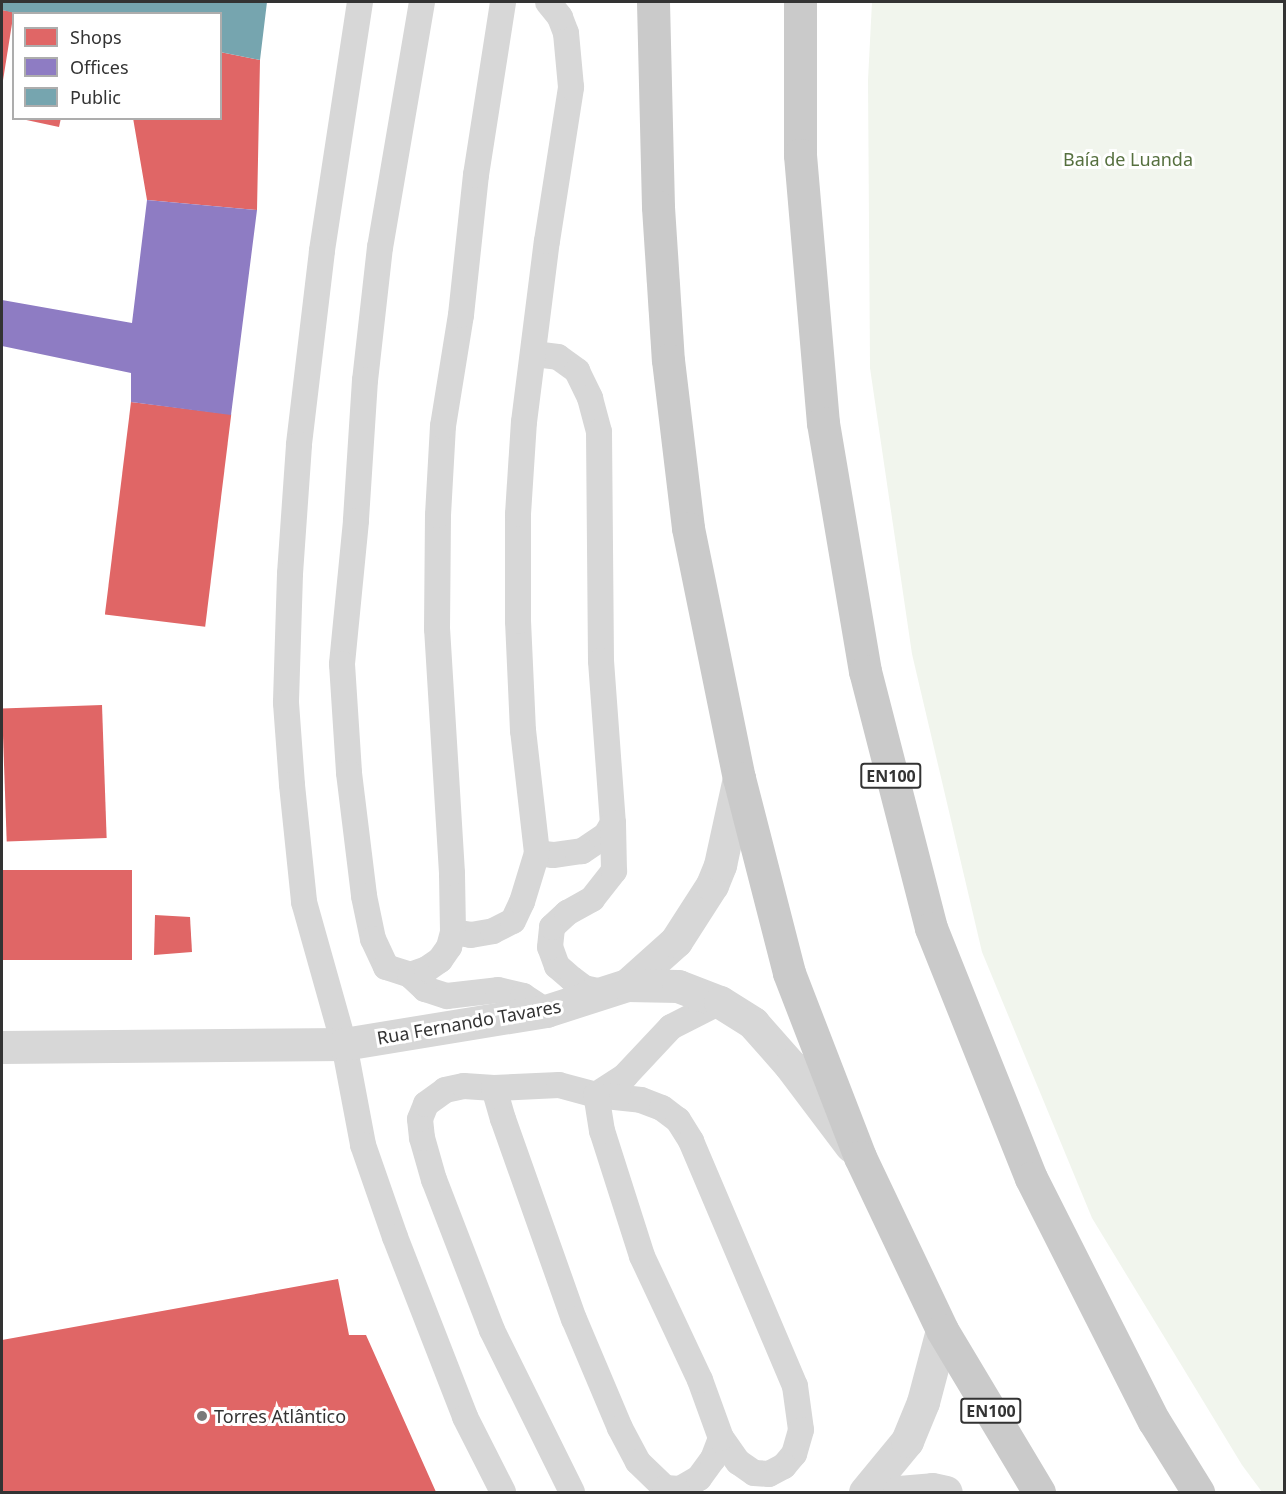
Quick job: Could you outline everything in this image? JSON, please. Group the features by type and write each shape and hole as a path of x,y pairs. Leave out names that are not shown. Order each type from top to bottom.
{"main road":[{"name":"EN100","path":"654,2 658,207 670,371 688,528 739,778 789,973 860,1157 942,1330 1039,1492"},
{"name":"EN100","path":"800,2 800,155 823,423 864,671 928,917 1031,1178 1154,1421 1198,1492"}],"street":[{"path":"617,989 676,941 712,885 720,865 739,778"},
{"name":"Rua Fernando Tavares","path":"2,1047 344,1044 546,1011 617,989 678,986 720,1002 753,1023 790,1065 860,1157"},
{"path":"865,1492 907,1441 923,1402 942,1330"},
{"path":"899,1492 932,1489 946,1492"}],"lane":[{"path":"360,2 322,251 299,445 290,574 286,703 304,902 344,1044 363,1144 395,1237 465,1417 503,1492"},
{"path":"422,2 380,247 365,380 356,521 342,664 349,773 366,907 373,939 386,967 410,975 425,989 447,996 498,990 523,996 546,1011"},
{"path":"410,975 427,969 440,960 449,947 453,932 452,873 437,629 439,493 443,426 461,315 478,164 503,2"},
{"path":"453,932 471,935 493,931 513,921 522,902 537,853 523,731 518,621 518,514 524,422 547,241 571,87 566,33 560,17 548,2"},
{"path":"534,354 558,357 577,371 590,398 598,432 601,661 613,823 614,871 592,899 567,913 552,927 550,947 557,966 584,988 617,989"},
{"path":"537,853 553,855 582,851 606,835 613,823"},
{"path":"596,1095 625,1076 671,1027 720,1002"},
{"path":"572,1492 492,1330 434,1180 422,1138 420,1119 426,1104 445,1090 464,1086 494,1088 559,1086 596,1095 641,1100 662,1108 678,1120 691,1141 795,1386 801,1430 794,1454 784,1466 769,1474 754,1473 738,1462 721,1438 700,1380 642,1256 602,1131 596,1095"},
{"path":"494,1088 502,1119 574,1319 620,1428 638,1462 665,1488 680,1489 699,1478 713,1460 721,1438"}],"green space":[{"name":"Baía de Luanda","path":"872,2 1284,2 1284,1492 1262,1492 1242,1465 1092,1218 982,952 912,654 870,368 868,80"}],"building: Shops":[{"path":"2,10 14,12 12,12 2,87"},
{"path":"222,52 260,60 257,210 147,200 133,120 222,120"},
{"path":"26,120 61,120 59,127"},
{"path":"131,402 231,414 205,627 105,614"},
{"path":"102,705 107,838 7,841 2,708"},
{"path":"2,870 132,870 132,960 2,960"},
{"path":"155,915 190,917 192,952 154,955"},
{"name":"Torres Atlântico","path":"338,1279 349,1335 366,1335 436,1492 2,1492 2,1340"}],"building: Offices":[{"path":"147,200 257,210 231,415 131,402 131,373 2,346 2,300 132,323"}],"building: Public":[{"path":"2,2 267,2 260,60 222,52 222,12 12,12 2,10"}],"place":[{"name":"Torres Atlântico","path":"202,1416"}]}
